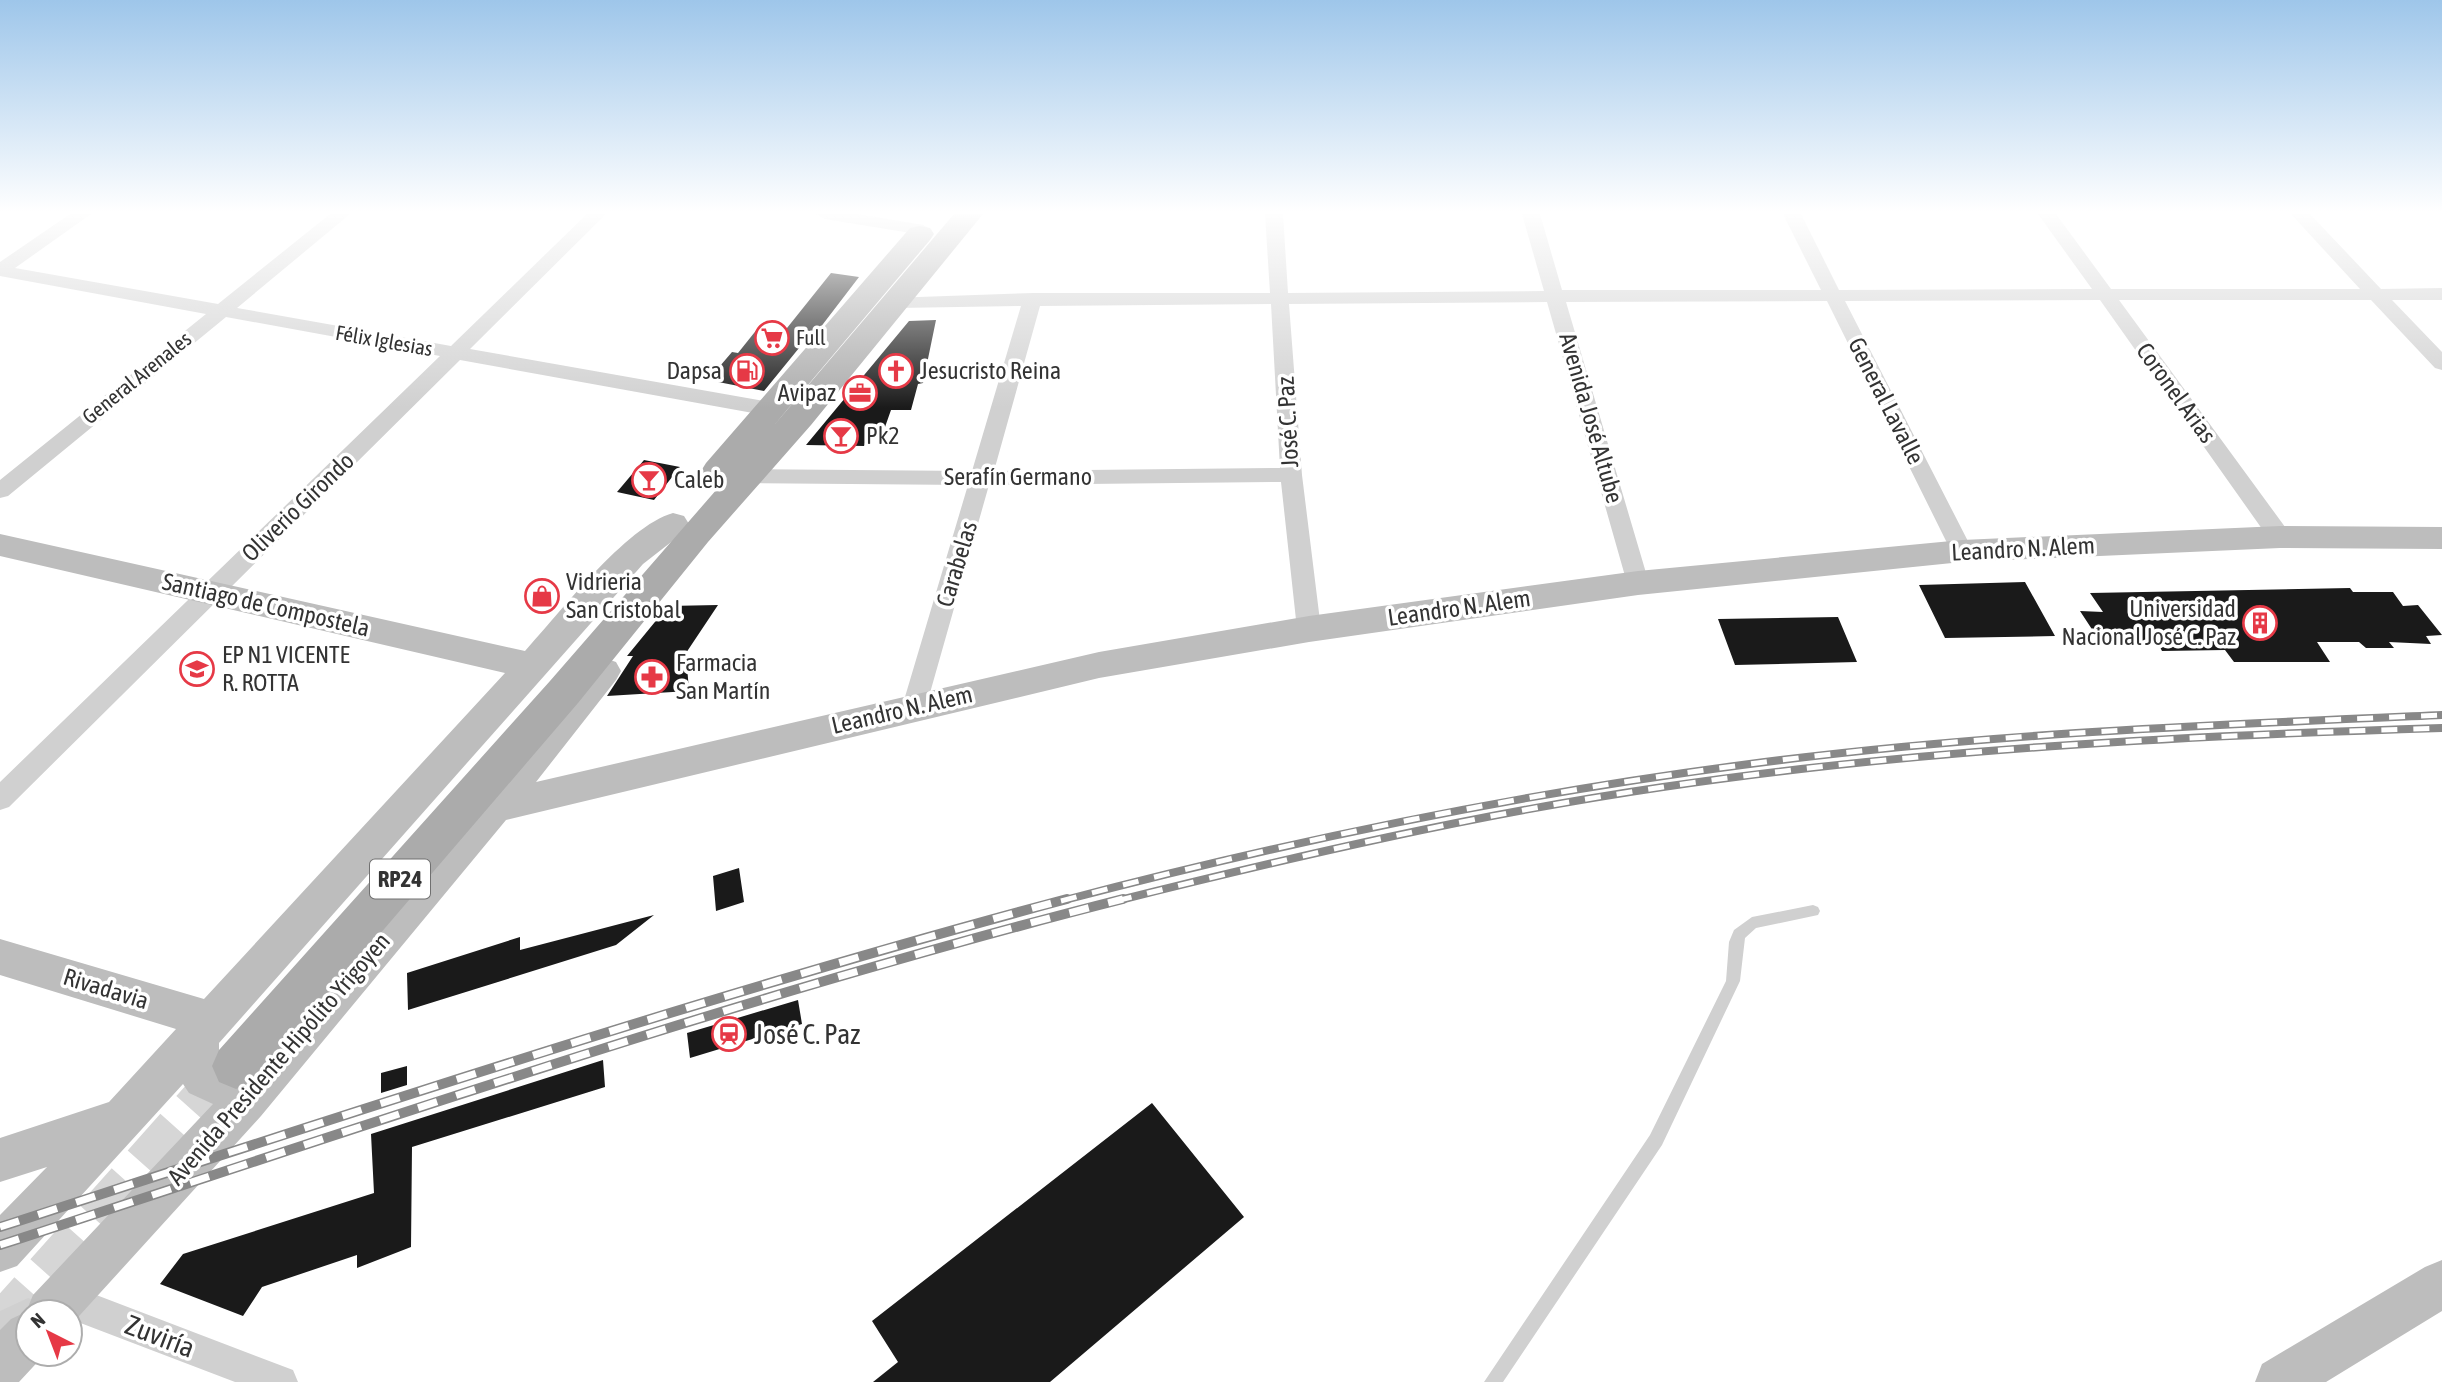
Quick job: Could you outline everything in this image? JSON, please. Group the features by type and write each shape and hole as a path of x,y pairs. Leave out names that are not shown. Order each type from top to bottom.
{"main road":[{"name":"Avenida Presidente Hipólito Yrigoyen","path":"226,1051 564,692 685,529 769,409 881,278"},
{"name":"Avenida Presidente Hipólito Yrigoyen","path":"685,529 746,476 800,418 916,278"}],"street":[{"name":"Félix Iglesias","path":"41,278 769,409"},
{"name":"General Arenales","path":"0,491 260,278"},
{"name":"Oliverio Girondo","path":"0,799 531,278"},
{"name":"José C. Paz","path":"1279,278 1291,475 1309,629"},
{"name":"Avenida José Altube","path":"1551,278 1638,583"},
{"name":"General Lavalle","path":"1824,278 1962,551"},
{"name":"Coronel Arias","path":"2093,278 2280,537"},
{"path":"2361,278 2442,365"},
{"path":"897,302 1281,297 2442,295"},
{"name":"Carabelas","path":"914,707 983,478 1033,299"},
{"name":"Serafín Germano","path":"746,476 983,478 1291,475"},
{"name":"Avenida Presidente Hipólito Yrigoyen","path":"0,1249 124,1118 226,1051 494,807 699,551 685,529 632,556 532,666 226,1051 220,1131 61,1298"},
{"name":"Leandro N. Alem","path":"494,807 1099,665 1309,629 1638,583 1962,551 2280,537 2442,538"},
{"name":"Santiago de Compostela","path":"0,545 532,666"},
{"name":"Rivadavia","path":"0,957 226,1051"},
{"path":"0,1160 124,1118"},
{"path":"2280,1382 2442,1284"},
{"name":"Zuviría","path":"84,1325 281,1382"},
{"name":"Avenida Presidente Hipólito Yrigoyen","path":"0,1366 14,1350"}],"lane":[{"path":"1493,1382 1656,1140 1733,981 1739,934 1752,923 1813,911"}],"building":[{"path":"827,278 858,278 820,328 811,338 808,337 764,391 708,380 732,352 738,353 758,328 783,333"},
{"path":"936,320 923,383 918,384 911,410 891,410 885,427 870,427 864,446 806,445 909,321"},
{"name":"Caleb","path":"644,460 680,467 654,500 617,492"},
{"path":"2025,582 2055,636 1945,638 1919,585"},
{"name":"Universidad Nacional José C. Paz","path":"2350,588 2353,592 2393,592 2403,606 2418,605 2442,635 2426,636 2431,644 2389,642 2394,648 2366,648 2359,642 2317,642 2330,662 2234,662 2225,650 2162,651 2159,645 2117,645 2114,641 2099,640 2080,611 2103,612 2090,593"},
{"path":"718,605 686,653 689,691 607,696 633,656 627,656 668,606"},
{"path":"1838,617 1857,662 1735,665 1718,619"},
{"path":"739,868 744,902 716,911 713,876"},
{"path":"654,915 616,945 408,1010 407,973 520,937 520,950"},
{"path":"798,1000 802,1024 690,1058 687,1033"},
{"path":"603,1060 605,1087 412,1147 411,1247 357,1268 357,1255 262,1287 243,1316 160,1284 183,1254 374,1193 371,1134"},
{"path":"407,1066 407,1085 381,1093 381,1073"},
{"path":"1152,1103 1244,1217 1050,1382 873,1382 898,1362 872,1321"}],"tunnel":[{"path":"0,1330 236,1066"}],"railway":[{"path":"1061,901 1230,859 1399,822 1570,791 1742,765 2004,738 2442,715"},
{"path":"1116,901 1319,852 1456,823 1594,798 1760,774 2051,746 2442,728"},
{"path":"0,1227 665,1015 1067,899"},
{"path":"0,1245 699,1019 981,936 1123,899"}],"place":[{"name":"Full","path":"772,338"},
{"name":"Dapsa","path":"747,371"},
{"name":"Jesucristo Reina","path":"896,371"},
{"name":"Avipaz","path":"860,393"},
{"name":"Pk2","path":"841,436"},
{"name":"Caleb","path":"649,480"},
{"name":"Vidrieria San Cristobal","path":"542,596"},
{"name":"Universidad Nacional José C. Paz","path":"2260,623"},
{"name":"EP N1 VICENTE R. ROTTA","path":"197,669"},
{"name":"Farmacia San Martín","path":"652,677"},
{"name":"José C. Paz","path":"729,1034"}]}
